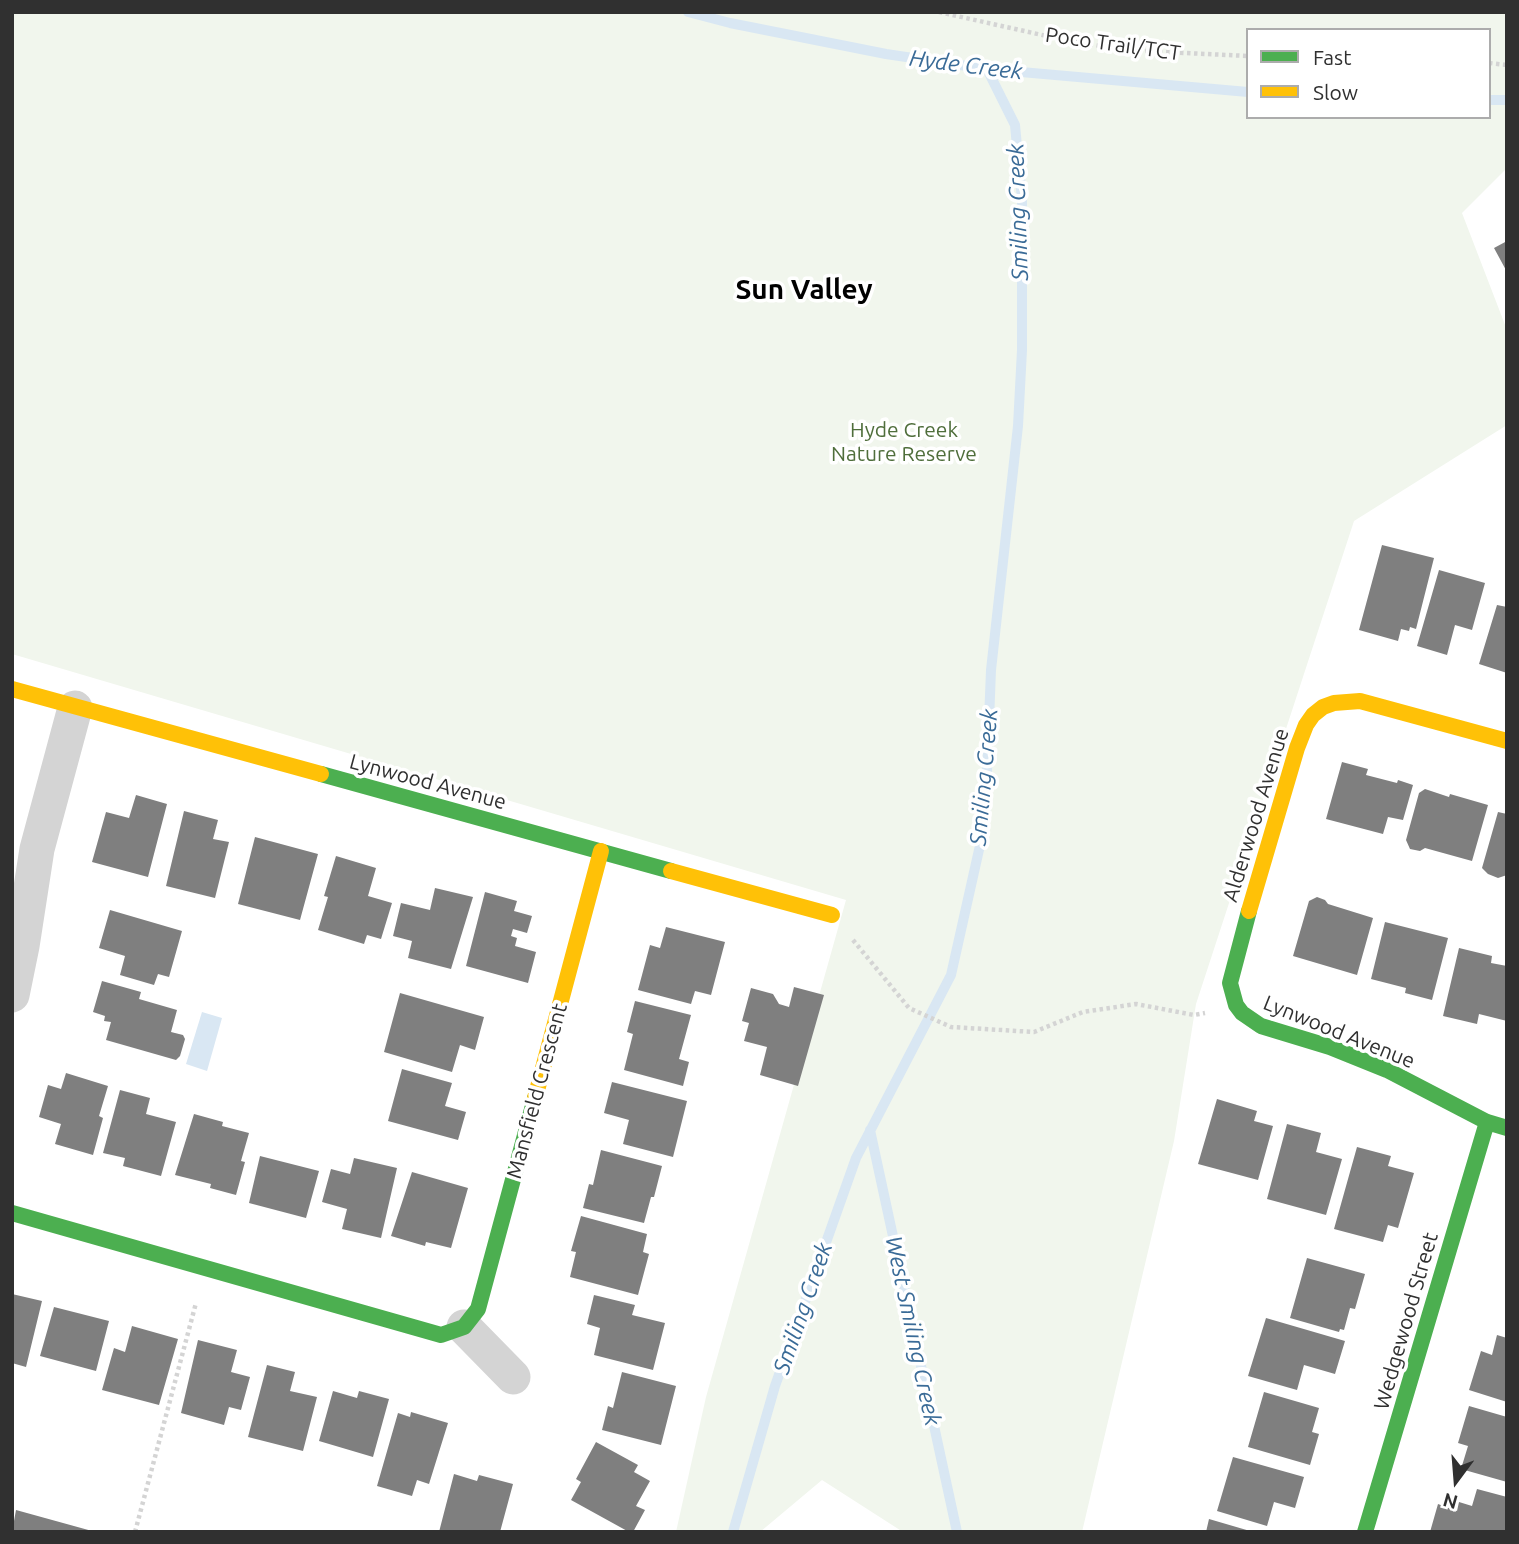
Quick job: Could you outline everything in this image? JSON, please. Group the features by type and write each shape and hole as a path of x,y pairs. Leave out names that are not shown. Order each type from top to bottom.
{"street":[{"name":"Lynwood Avenue","path":"12,689 832,915"},
{"name":"Alderwood Avenue","path":"1236,1004 1230,982 1234,961 1297,748 1313,715 1334,703 1360,701 1507,741"},
{"path":"12,995 37,849 75,708"},
{"name":"Mansfield Crescent","path":"464,1328 478,1309 601,851"},
{"name":"Lynwood Avenue","path":"1236,1004 1242,1013 1261,1026 1330,1047 1387,1070 1487,1122 1507,1128"},
{"name":"Wedgewood Street","path":"1365,1532 1487,1122"},
{"path":"12,1213 428,1333 441,1335 464,1328 513,1377"}],"path":[{"name":"Poco Trail/TCT","path":"939,12 1123,50 1246,56"},
{"path":"832,915 909,1008 951,1027 1034,1032 1083,1012 1136,1004 1194,1015 1236,1004"},
{"path":"135,1532 205,1269"}],"green space":[{"name":"Hyde Creek Nature Reserve","path":"12,12 1507,12 1507,168 1462,213 1507,330 1507,425 1354,521 1196,1004 1174,1141 1082,1532 903,1532 822,1480 760,1532 676,1532 706,1397 846,900 12,654"}],"shaded area":[{"path":"202,1012 222,1018 207,1071 186,1064"}],"building":[{"path":"1507,241 1507,272 1494,248"},
{"path":"1382,545 1434,558 1416,629 1401,629 1398,641 1359,630"},
{"path":"1439,570 1485,583 1472,630 1455,625 1447,655 1417,646"},
{"path":"1497,605 1507,607 1507,673 1479,664"},
{"path":"1342,762 1368,769 1366,775 1413,785 1403,820 1388,817 1383,834 1326,819"},
{"path":"1425,789 1488,805 1472,861 1425,848 1420,851 1410,849 1406,840 1419,793"},
{"path":"136,795 167,804 148,877 92,862 106,812 129,818"},
{"path":"184,811 218,820 213,839 229,842 215,898 166,886"},
{"path":"1498,812 1507,814 1507,875 1498,878 1482,868"},
{"path":"255,837 318,854 300,920 238,904"},
{"path":"336,856 376,868 368,896 392,903 381,939 367,935 364,944 318,930 328,897 324,896"},
{"path":"435,888 473,897 451,969 408,958 412,941 393,936 401,903 430,910"},
{"path":"485,892 517,901 514,911 532,916 527,933 513,929 511,936 517,938 515,946 536,952 528,983 466,966"},
{"path":"1317,897 1328,904 1373,918 1357,975 1293,956 1309,901"},
{"path":"110,910 182,931 169,977 158,974 154,985 120,975 125,956 99,948"},
{"path":"1385,922 1448,938 1432,1000 1405,993 1406,988 1371,979"},
{"path":"666,927 725,942 711,995 695,991 691,1004 638,990 650,945 660,948"},
{"path":"1459,948 1492,956 1491,963 1507,966 1507,1021 1479,1014 1477,1024 1443,1016"},
{"path":"102,981 141,992 139,999 177,1010 171,1032 183,1035 185,1039 180,1056 176,1060 106,1040 111,1022 104,1021 105,1016 93,1012"},
{"path":"794,987 824,995 798,1086 760,1075 767,1047 744,1041 749,1023 742,1021 751,988 773,994 779,1004 789,1007"},
{"path":"400,993 484,1017 475,1050 460,1045 452,1072 384,1052"},
{"path":"635,1001 691,1015 679,1059 689,1062 683,1086 624,1070 633,1034 627,1032"},
{"path":"402,1069 452,1083 445,1106 466,1112 458,1140 388,1121"},
{"path":"66,1073 108,1086 99,1116 103,1118 93,1155 55,1144 61,1124 39,1117 48,1085 61,1089"},
{"path":"612,1082 687,1101 673,1157 623,1144 629,1120 604,1113"},
{"path":"120,1090 150,1098 146,1114 176,1122 161,1176 123,1166 125,1158 103,1153"},
{"path":"1217,1099 1257,1111 1254,1121 1273,1126 1258,1180 1198,1164"},
{"path":"194,1114 223,1122 222,1126 249,1133 236,1195 210,1188 211,1184 175,1175"},
{"path":"1287,1124 1321,1133 1316,1152 1342,1159 1326,1215 1267,1199"},
{"path":"1357,1147 1391,1156 1388,1166 1414,1173 1398,1228 1388,1225 1383,1242 1334,1229"},
{"path":"601,1150 662,1166 644,1223 583,1208 589,1184 593,1185"},
{"path":"260,1156 319,1171 306,1218 249,1203"},
{"path":"354,1158 397,1168 381,1238 342,1229 347,1209 322,1202 331,1169 350,1174"},
{"path":"412,1172 468,1188 451,1248 426,1242 425,1246 391,1236"},
{"path":"581,1216 647,1234 643,1252 649,1254 638,1295 570,1277 576,1252 571,1251"},
{"path":"1307,1258 1365,1274 1355,1309 1350,1308 1344,1330 1340,1329 1339,1332 1290,1318"},
{"path":"12,1294 42,1301 26,1367 12,1363"},
{"path":"594,1295 635,1305 632,1315 665,1323 653,1370 594,1355 600,1328 587,1324"},
{"path":"54,1307 109,1321 96,1371 40,1356"},
{"path":"1266,1318 1345,1341 1335,1374 1304,1365 1297,1390 1248,1376"},
{"path":"132,1326 178,1339 159,1405 102,1390 114,1348 125,1352"},
{"path":"1497,1335 1507,1338 1507,1402 1469,1390 1481,1351 1492,1355"},
{"path":"198,1340 237,1350 231,1372 250,1377 241,1410 229,1407 224,1425 181,1413"},
{"path":"267,1365 295,1372 290,1391 317,1397 303,1451 248,1437"},
{"path":"622,1372 676,1386 661,1445 602,1430 608,1406 613,1408"},
{"path":"333,1391 357,1398 359,1391 389,1399 373,1457 319,1441"},
{"path":"1264,1392 1319,1408 1312,1432 1319,1434 1310,1465 1248,1447"},
{"path":"1469,1406 1507,1417 1507,1482 1461,1469 1468,1446 1458,1443"},
{"path":"411,1412 448,1423 429,1484 417,1480 412,1496 377,1486 398,1413 410,1417"},
{"path":"596,1442 638,1465 634,1472 650,1481 636,1506 645,1510 633,1532 571,1500 581,1482 576,1479"},
{"path":"1233,1457 1304,1477 1295,1508 1274,1502 1267,1526 1217,1511"},
{"path":"454,1474 477,1481 479,1475 513,1484 500,1532 439,1532"},
{"path":"1477,1489 1507,1497 1507,1532 1430,1532 1438,1504 1457,1511 1459,1502 1472,1506"},
{"path":"16,1510 92,1531 92,1532 12,1532"},
{"path":"1209,1519 1250,1531 1250,1532 1206,1532"}],"waterway":[{"name":"Hyde Creek","path":"688,12 886,54 987,69 1246,92"},
{"name":"Smiling Creek","path":"733,1532 775,1386 856,1158 951,975 985,823 991,670 1018,426 1022,350 1022,200 1015,125 987,69"},
{"name":"Hyde Creek","path":"1491,100 1507,100"},
{"name":"West Smiling Creek","path":"870,1130 957,1532"}],"traffic: fast":[{"path":"321,774 671,871"},
{"path":"1249,911 1230,983 1236,1005 1242,1013 1261,1026 1330,1047 1387,1070 1487,1122 1507,1128"},
{"path":"12,1213 441,1335 464,1327 478,1309 535,1098"},
{"path":"1365,1532 1487,1122"}],"traffic: slow":[{"path":"12,689 321,774"},
{"path":"1249,911 1297,748 1306,725 1323,707 1334,703 1360,701 1507,741"},
{"path":"535,1098 601,851"},
{"path":"671,871 832,915"}],"district":[{"name":"Sun Valley","path":"804,290"}]}
